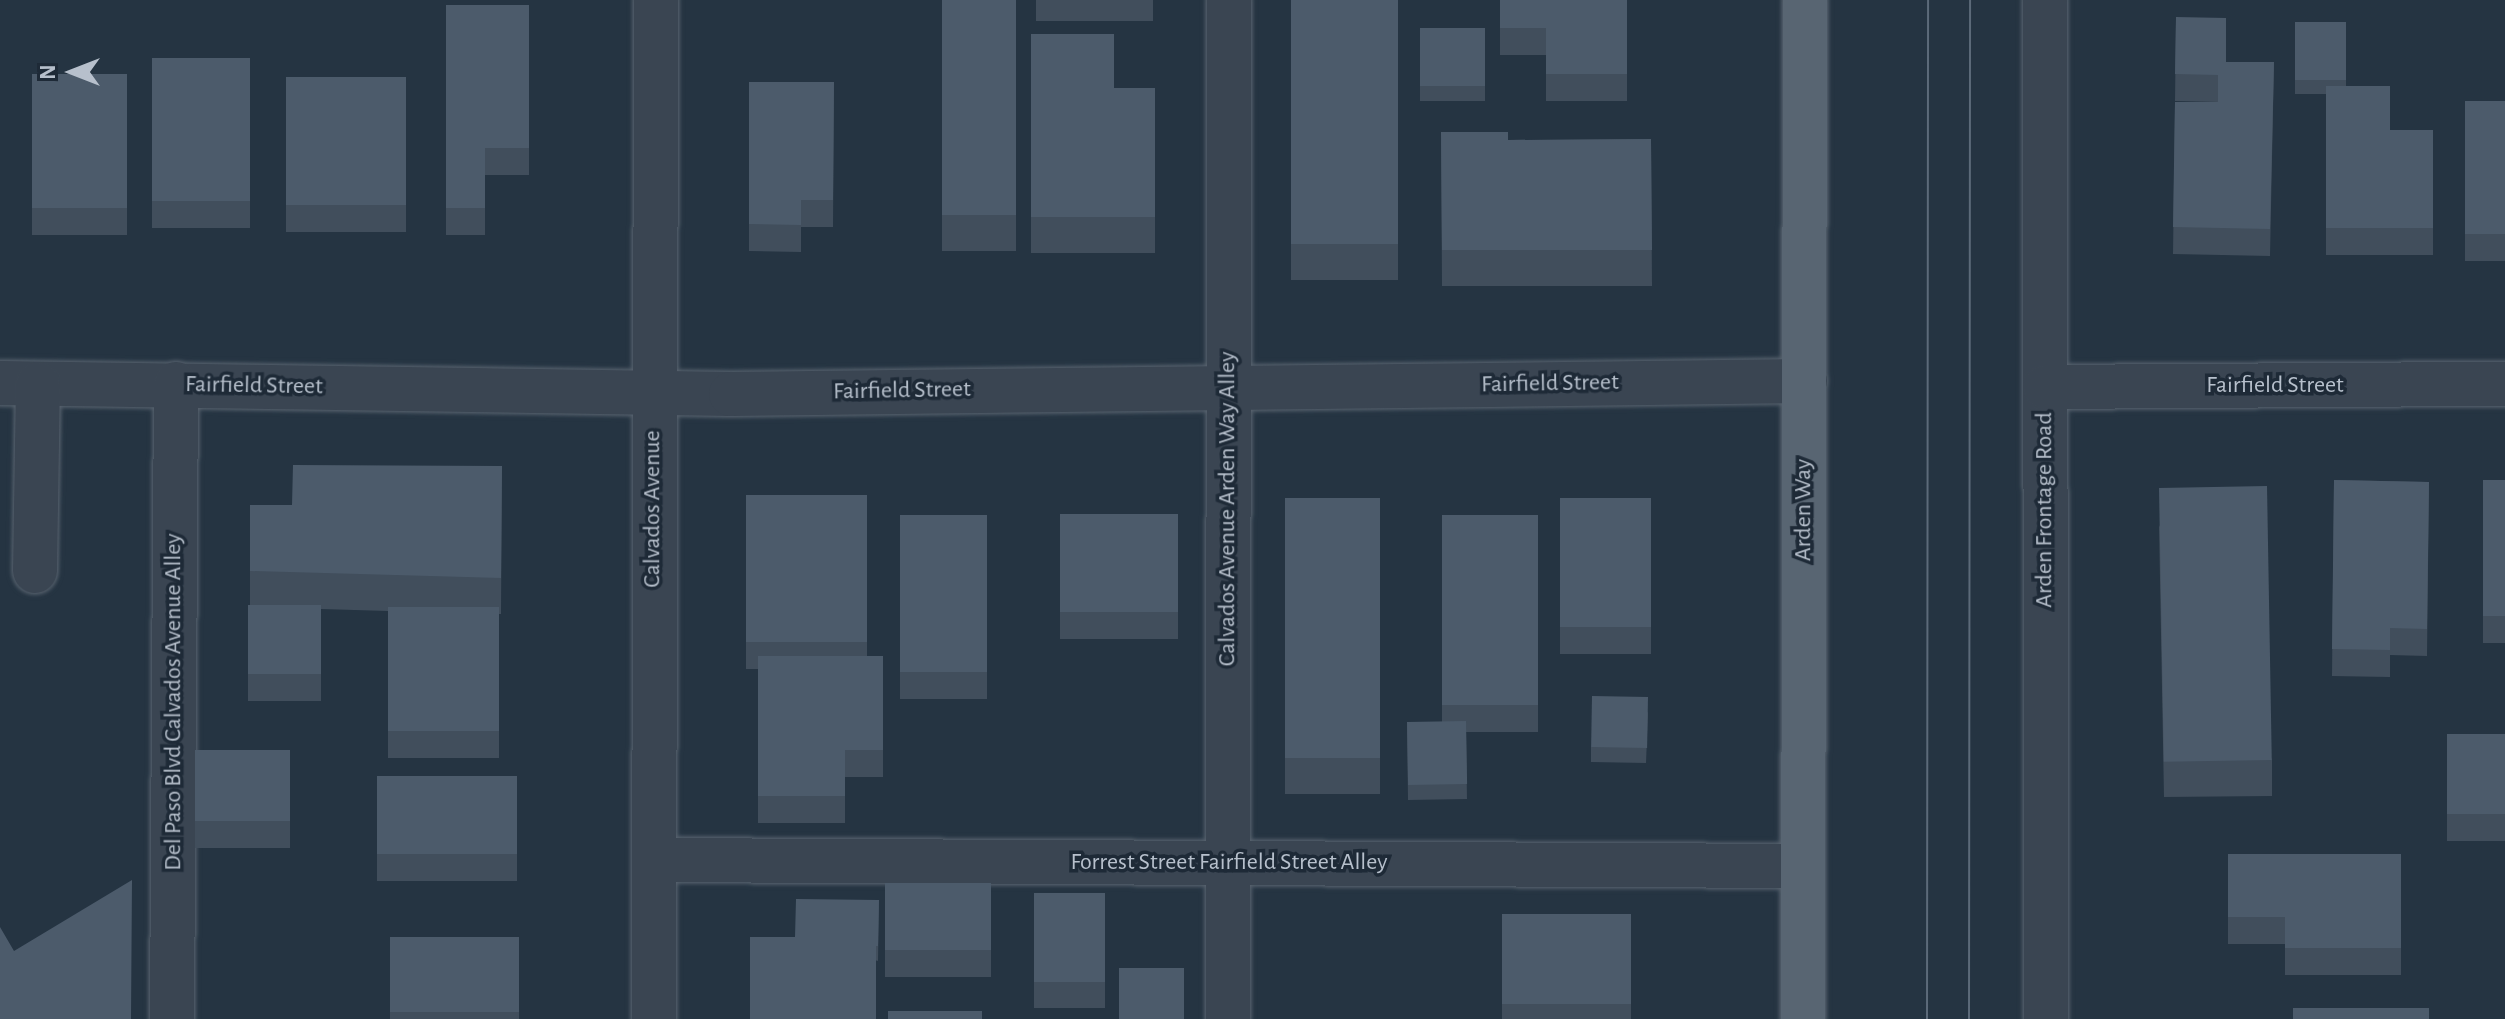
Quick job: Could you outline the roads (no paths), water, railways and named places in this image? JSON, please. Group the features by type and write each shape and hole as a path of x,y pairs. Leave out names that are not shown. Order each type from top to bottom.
{"main road":[{"name":"Arden Way","path":"1803,1019 1805,0"}],"street":[{"name":"Calvados Avenue","path":"654,1019 652,393 656,0"},
{"name":"Calvados Avenue Arden Way Alley","path":"1228,1019 1229,0"},
{"name":"Arden Frontage Road","path":"2045,0 2046,1019"},
{"name":"Fairfield Street","path":"19,384 652,393 1805,381"},
{"path":"19,384 35,571"},
{"name":"Del Paso Blvd Calvados Avenue Alley","path":"172,1019 176,384"},
{"name":"Fairfield Street","path":"2045,387 2505,384"},
{"name":"Forrest Street Fairfield Street Alley","path":"654,860 1803,866"}],"tram line":[{"path":"1927,1019 1928,0"},
{"path":"1969,1019 1970,0"}]}
